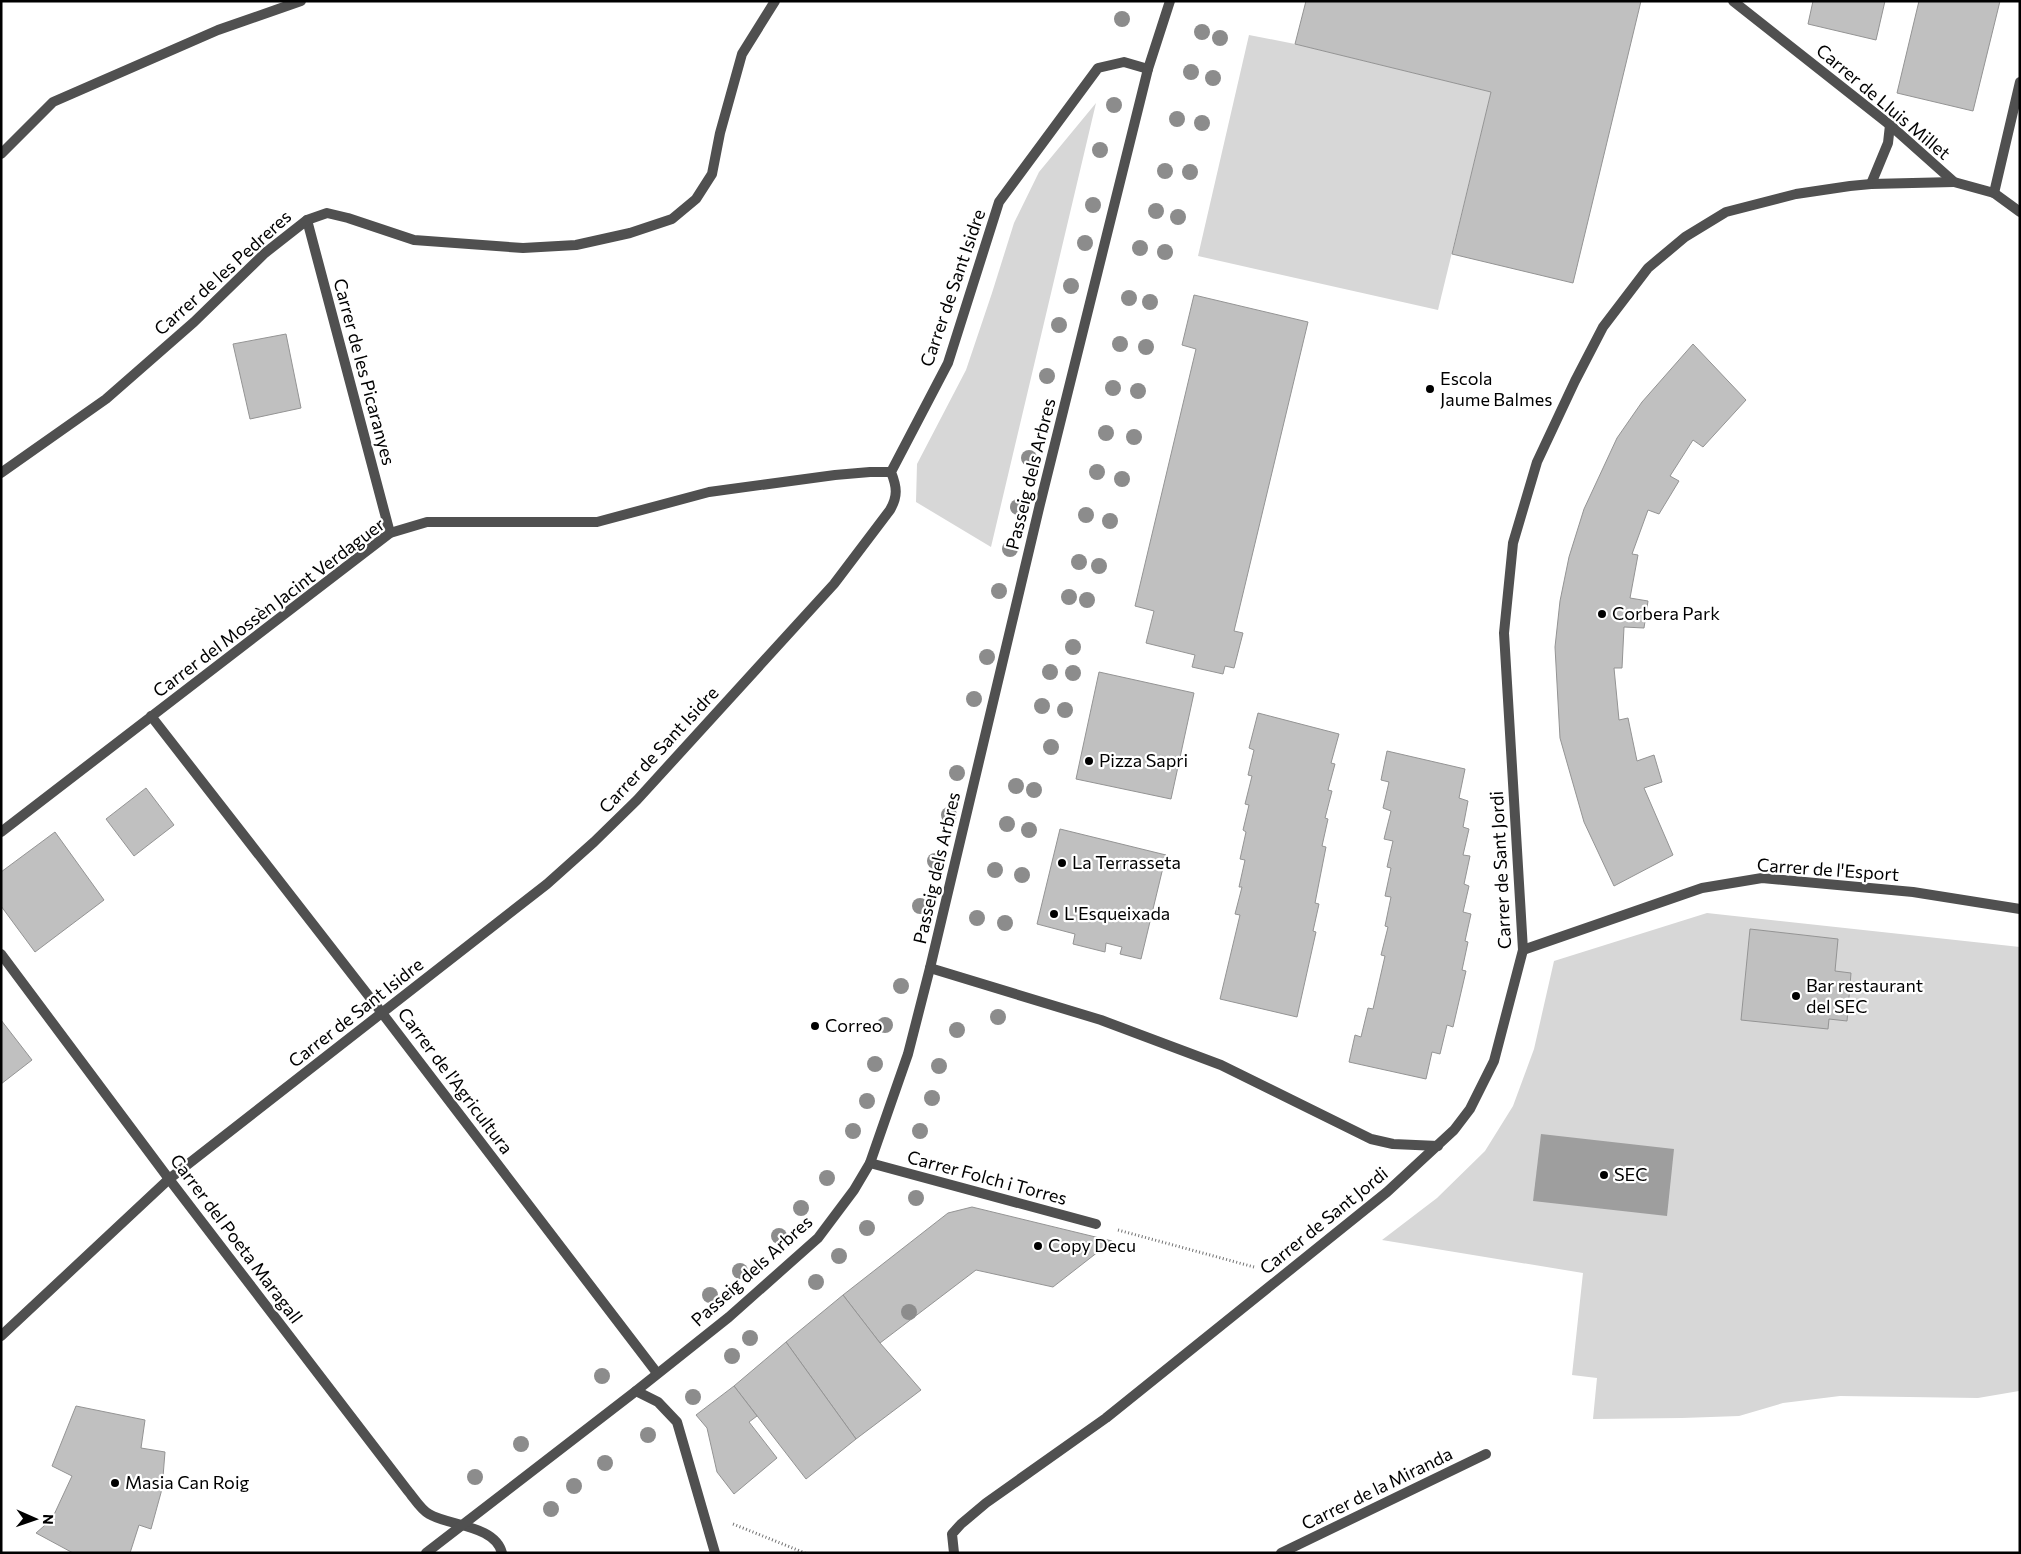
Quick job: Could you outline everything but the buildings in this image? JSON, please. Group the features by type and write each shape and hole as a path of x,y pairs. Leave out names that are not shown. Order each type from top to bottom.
{"street":[{"path":"1,154 53,102 218,30 301,1"},
{"name":"Carrer de les Pedreres","path":"1,473 106,399 194,322 265,253 307,220 327,213 414,240 523,248 576,244 630,233 672,219 696,199 712,174 720,133 742,54 776,1"},
{"name":"Passeig dels Arbres","path":"426,1553 729,1317 818,1238 854,1190 870,1162 908,1054 1040,504 1148,69 1170,1"},
{"name":"Carrer de Lluis Millet","path":"1733,1 1890,125 1954,182 1994,193 2020,212"},
{"name":"Carrer de Sant Isidre","path":"1,1336 169,1179 547,884 637,800 834,584 890,510 895,500 897,490 891,472 948,363 999,202 1098,68 1124,62 1148,69"},
{"path":"1994,193 2020,82"},
{"path":"1871,184 1888,142 1890,125"},
{"name":"Carrer de Sant Jordi","path":"954,1553 952,1534 961,1524 986,1503 1106,1418 1387,1192 1454,1130 1470,1109 1494,1061 1523,950 1504,633 1513,543 1537,462 1603,327 1648,268 1685,237 1726,212 1796,194 1871,184 1954,182"},
{"name":"Carrer de les Picaranyes","path":"307,220 390,533"},
{"name":"Carrer del Mossèn Jacint Verdaguer","path":"1,832 390,533 427,522 597,522 709,492 835,474 891,472"},
{"name":"Carrer de l'Agricultura","path":"151,716 658,1373"},
{"name":"Carrer de l'Esport","path":"1523,950 1702,888 1762,878 1913,892 2020,909"},
{"name":"Carrer del Poeta Maragall","path":"1,954 169,1179 408,1492 429,1514 484,1532 501,1548 502,1553"},
{"path":"930,968 1102,1020 1221,1065 1371,1139 1393,1144 1438,1146"},
{"name":"Carrer Folch i Torres","path":"870,1162 1096,1224"},
{"path":"636,1391 658,1402 677,1422 715,1553"},
{"name":"Carrer de la Miranda","path":"1281,1553 1486,1454"}],"path":[{"path":"1096,1224 1284,1275"},
{"path":"704,1513 805,1553"}],"shaded area":[{"path":"1249,35 1295,44 1491,92 1438,310 1198,256"},
{"path":"1096,103 991,547 916,502 917,464 966,370 1014,223 1039,172"},
{"path":"1707,913 2020,947 2019,1391 1978,1398 1840,1396 1783,1403 1739,1416 1593,1419 1597,1378 1572,1375 1583,1273 1382,1240 1437,1198 1485,1151 1513,1106 1534,1049 1554,961"},
{"name":"SEC","path":"1541,1134 1674,1149 1667,1216 1533,1201"}],"place":[{"name":"Escola Jaume Balmes","path":"1430,389"},
{"name":"Corbera Park","path":"1602,614"},
{"name":"Pizza Sapri","path":"1089,761"},
{"name":"La Terrasseta","path":"1062,863"},
{"name":"L'Esqueixada","path":"1054,914"},
{"name":"Bar restaurant del SEC","path":"1796,996"},
{"name":"Correo","path":"815,1026"},
{"name":"SEC","path":"1604,1175"},
{"name":"Copy Decu","path":"1038,1246"},
{"name":"Masia Can Roig","path":"115,1483"}]}
